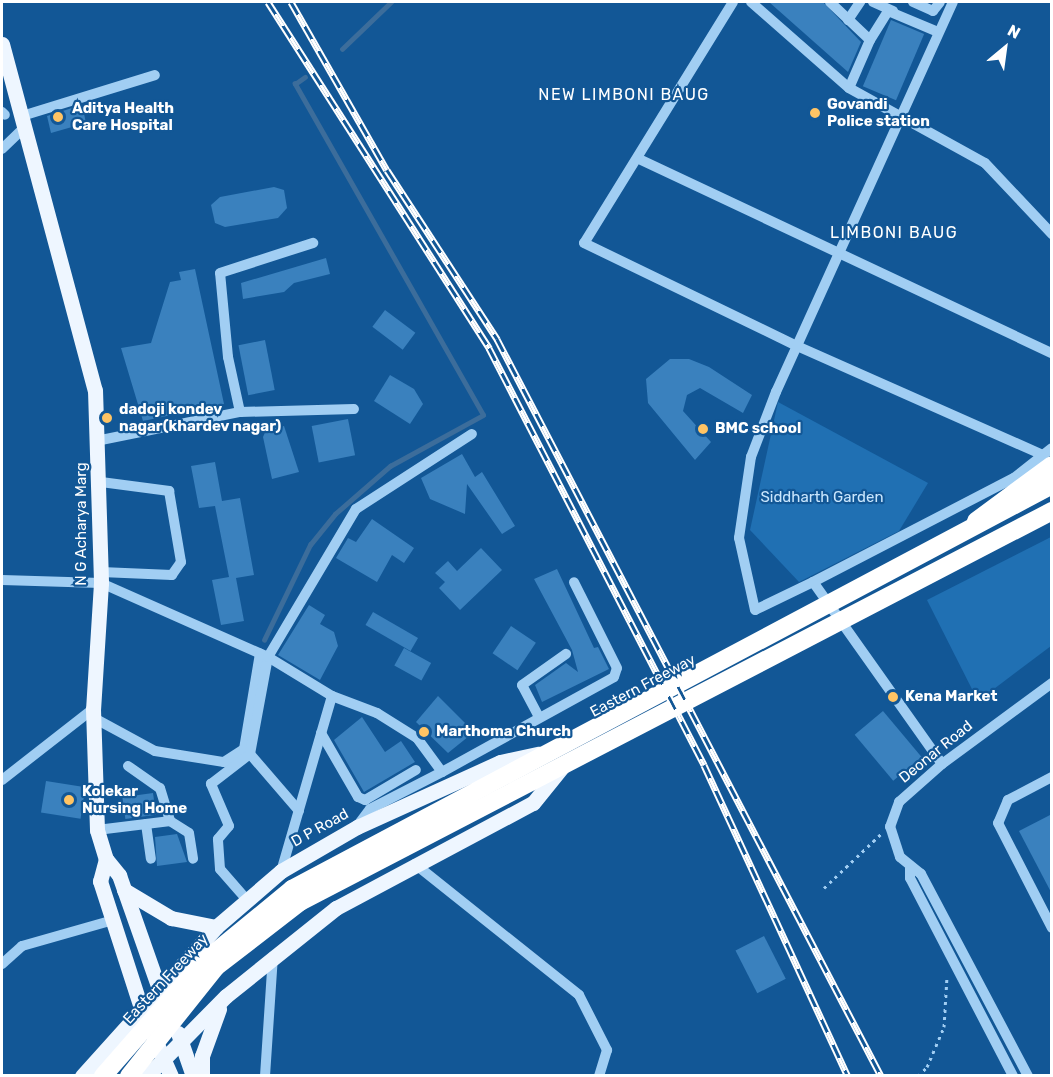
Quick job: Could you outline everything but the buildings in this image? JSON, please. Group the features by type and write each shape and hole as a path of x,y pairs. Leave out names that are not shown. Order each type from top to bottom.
{"highway":[{"path":"962,535 1049,456"},
{"name":"Eastern Freeway","path":"619,728 1052,485"},
{"name":"Eastern Freeway","path":"129,1076 216,968 264,927 300,902 563,756 1020,530 1052,512"},
{"path":"968,555 1020,543 1052,525"},
{"name":"Eastern Freeway","path":"103,1076 202,963 257,914 292,889 512,784"}],"main road":[{"name":"N G Acharya Marg","path":"2,45 24,121 52,241 95,390 101,440 101,578 93,714 97,830 106,859 100,881 141,1008 171,1076"},
{"name":"D P Road","path":"82,1076 216,927 281,871 357,827 500,762 563,756"},
{"path":"147,1076 226,996 273,956 336,908 534,803 563,756"},
{"path":"106,859 124,890 159,989 182,1041 193,1076"},
{"path":"124,890 171,918 216,927"},
{"path":"202,1076 208,1031 226,996"}],"street":[{"path":"733,2 639,159 584,243 797,346 1049,456"},
{"path":"751,2 849,88 898,120 985,163 1052,234"},
{"path":"830,2 870,40"},
{"path":"848,20 860,2"},
{"path":"873,2 938,32"},
{"path":"913,2 933,11 940,2"},
{"path":"953,2 838,253 751,457 739,538 755,610 1014,478 1049,456"},
{"path":"849,88 870,40 892,11"},
{"path":"2,149 24,121 155,75"},
{"path":"639,159 1052,353"},
{"path":"240,412 228,357 220,273 313,243"},
{"path":"101,440 240,412 354,409"},
{"path":"2,780 93,714 155,751 224,762 244,749 264,655 333,539 356,509 472,434"},
{"path":"2,580 172,575 181,562 169,491 101,482"},
{"path":"101,578 218,640 264,655 332,696 377,713 417,738 442,772"},
{"path":"357,827 370,809 614,677 617,668 573,582"},
{"path":"813,582 942,764"},
{"path":"540,717 522,685 566,654"},
{"path":"247,900 220,869 218,839 230,826 211,784 250,754 264,655"},
{"name":"Deonar Road","path":"890,827 899,802 942,764 1052,683"},
{"path":"281,871 332,696"},
{"path":"321,733 358,797 365,800 416,770"},
{"path":"250,754 299,811"},
{"path":"128,766 160,788 170,821"},
{"path":"1052,777 1008,800 998,823 1052,928"},
{"path":"97,830 170,821 189,833 193,859"},
{"path":"146,824 151,859"},
{"path":"890,827 910,868 927,913 1013,1076"},
{"path":"416,864 579,995 608,1050 599,1076"},
{"path":"910,868 921,874 1028,1076"},
{"path":"927,913 939,908"},
{"path":"2,964 22,946 113,920"},
{"path":"265,1076 273,956"}],"path":[{"path":"824,888 890,827"},
{"path":"918,1076 927,1067 944,1027 943,994 952,961"}],"green space":[{"name":"Siddharth Garden","path":"778,402 928,483 899,531 799,582 750,530"},
{"path":"1051,537 1051,646 978,701 927,600"}],"waterway":[{"path":"342,49 391,2"},
{"path":"264,640 310,545 335,514 390,466 483,415 295,84 305,77"}],"railway":[{"path":"268,2 489,348 704,765 848,1076"},
{"path":"291,2 387,170 497,339 881,1076"}],"place":[{"name":"Govandi Police station","path":"815,113"},
{"name":"Aditya Health Care Hospital","path":"58,117"},
{"name":"dadoji kondev nagar(khardev nagar)","path":"107,418"},
{"name":"BMC school","path":"703,429"},
{"name":"Kena Market","path":"893,697"},
{"name":"Marthoma Church","path":"424,732"},
{"name":"Kolekar Nursing Home","path":"69,800"}],"district":[{"name":"NEW LIMBONI BAUG","path":"624,95"},
{"name":"LIMBONI BAUG","path":"894,233"}]}
